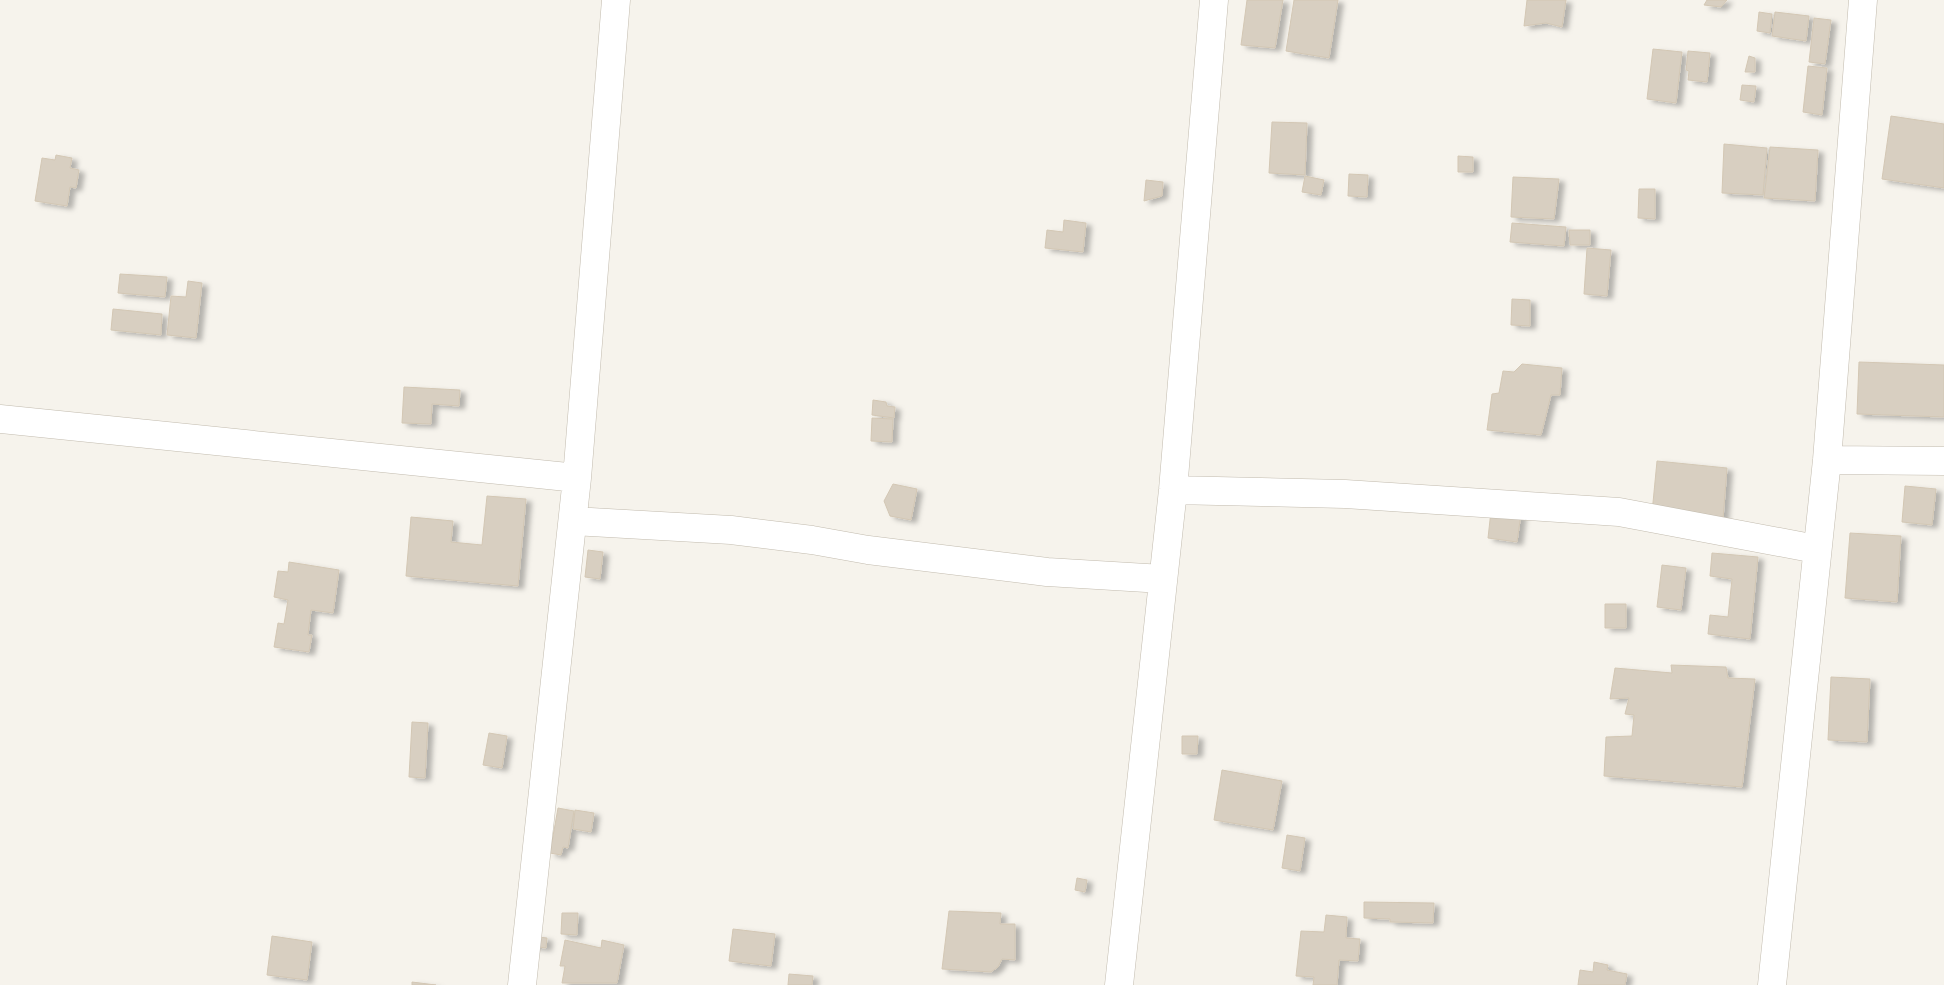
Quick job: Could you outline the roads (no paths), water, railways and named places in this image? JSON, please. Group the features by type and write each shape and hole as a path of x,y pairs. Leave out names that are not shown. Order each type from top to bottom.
{"street":[{"path":"522,985 573,521 616,0"},
{"path":"1119,985 1173,490 1214,0"},
{"path":"1772,985 1826,460 1863,0"},
{"path":"0,420 577,478"},
{"path":"1826,460 1944,460"},
{"path":"1173,490 1344,494 1619,512 1816,549"},
{"path":"573,521 731,530 1047,572 1163,579"}]}
